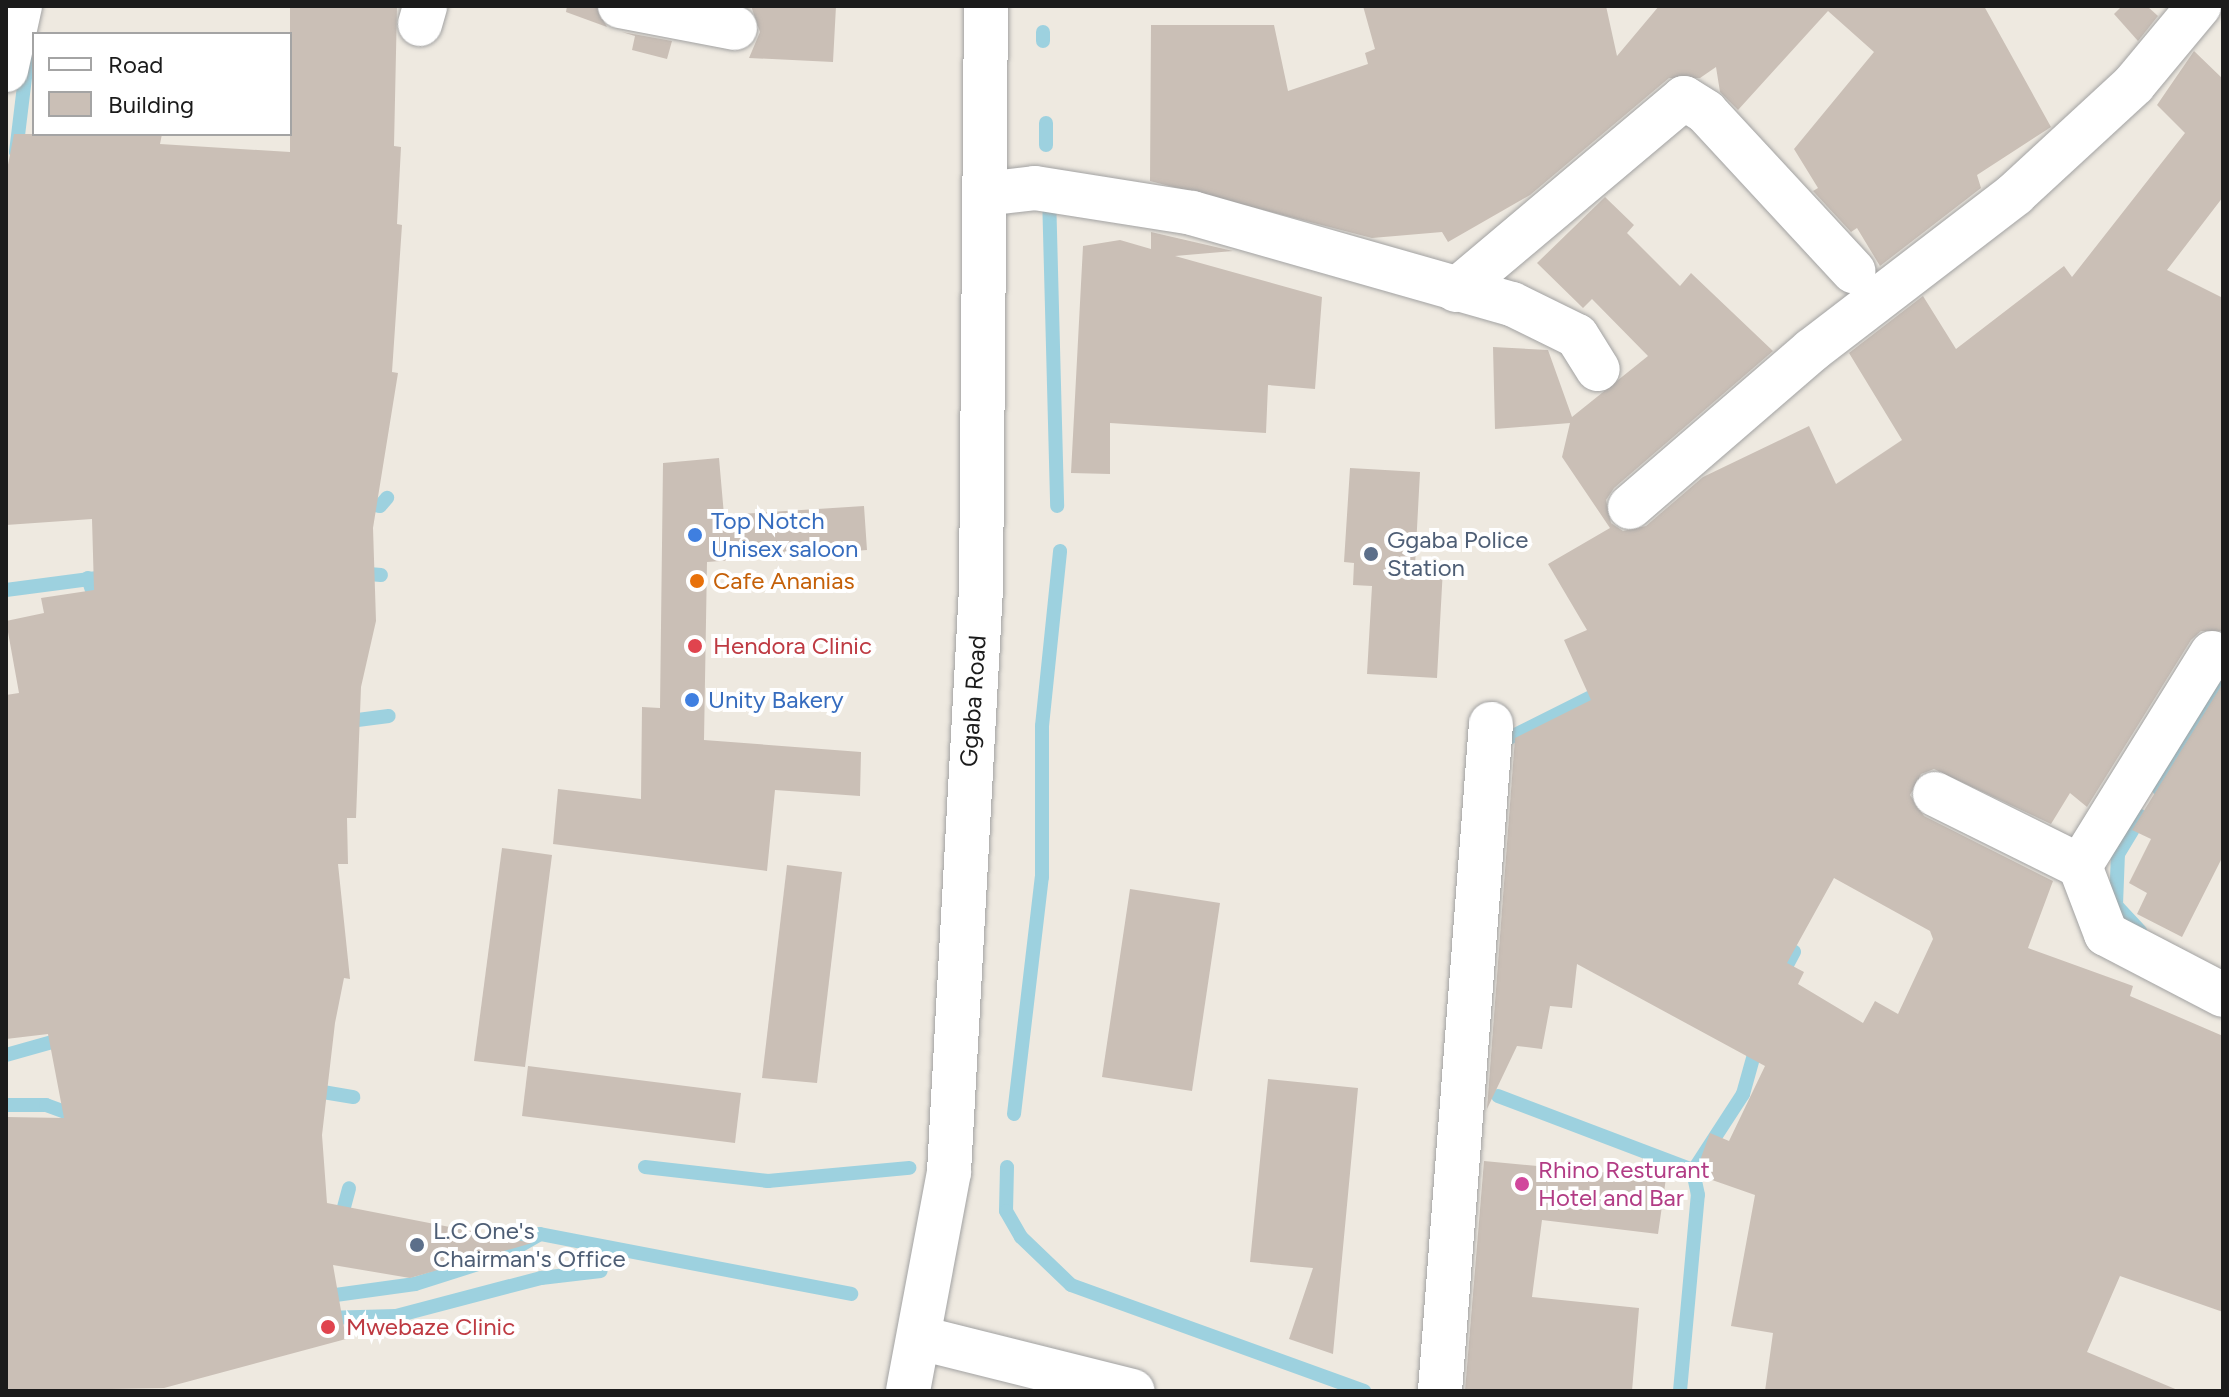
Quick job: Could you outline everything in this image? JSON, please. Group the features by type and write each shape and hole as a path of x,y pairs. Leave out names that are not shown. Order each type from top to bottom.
{"street":[{"path":"6,70 20,6"},
{"name":"Ggaba Road","path":"908,1391 949,1172 981,588 986,6"},
{"path":"1630,507 1812,350 2015,194 2134,84 2199,6"},
{"path":"625,7 737,31"},
{"path":"1456,290 1684,98 1706,112 1853,271"},
{"path":"984,194 1035,188 1192,213 1512,304 1577,336 1598,369"},
{"path":"2080,866 2212,653"},
{"path":"1440,1391 1491,724"},
{"path":"1935,794 2080,866 2106,934 2223,995"},
{"path":"920,1338 1133,1391"}],"building":[{"path":"290,6 397,6 394,146 401,147 397,224 402,225 392,372 398,373 373,528 376,621 361,687 356,818 347,818 348,864 338,864 350,979 344,978 335,1023 322,1135 327,1203 532,1243 410,1278 333,1265 346,1339 164,1388 6,1391 6,1117 64,1118 48,1034 6,1039 6,695 19,693 6,621 44,613 41,598 94,590 92,519 6,525 6,175 14,134 162,136 160,144 290,152"},
{"path":"567,6 596,6 607,27 566,12"},
{"path":"751,6 836,6 833,62 749,58 760,32"},
{"path":"1363,6 1606,6 1617,56 1659,6 1984,6 2051,127 1977,175 1981,188 1880,266 1857,228 1851,232 1813,191 1818,188 1794,149 1874,52 1828,11 1738,110 1720,92 1716,67 1700,78 1669,78 1530,195 1448,242 1442,232 1372,238 1150,181 1151,25 1274,25 1288,91 1368,64 1365,53 1375,49"},
{"path":"2122,6 2147,6 2158,16 2138,41 2114,14"},
{"path":"622,32 672,41 667,59 632,50 635,36"},
{"path":"2194,51 2223,79 2223,197 2167,270 2223,298 2223,631 2201,631 2191,640 2087,807 2070,793 2051,824 1934,769 1921,774 1910,795 1924,816 2053,881 2028,948 2133,986 2130,996 2223,1036 2223,1312 2120,1276 2087,1352 2180,1391 1765,1391 1773,1333 1731,1326 1755,1195 1695,1174 1710,1133 1729,1141 1765,1066 1577,964 1572,1008 1550,1006 1542,1049 1517,1046 1487,1109 1515,738 1591,700 1564,640 1587,630 1548,564 1610,528 1562,457 1570,423 1495,429 1493,347 1548,350 1572,417 1648,356 1592,299 1583,308 1537,263 1605,197 1634,225 1627,233 1680,286 1691,273 1773,351 1614,488 1606,500 1611,523 1623,531 1646,526 1703,477 1809,426 1836,484 1902,440 1849,353 1923,296 1956,349 2064,266 2072,277 2185,133 2157,105","holes":["1834,878 1930,931 1933,939 1898,1014 1875,1001 1863,1023 1798,984 1804,972 1787,963"]},
{"path":"1151,232 1233,251 1175,256 1322,297 1315,389 1268,385 1266,433 1110,423 1110,474 1071,473 1083,246 1120,240 1151,249"},
{"path":"719,458 724,515 864,506 867,550 707,562 704,740 861,752 860,796 775,790 767,871 553,844 558,789 641,799 642,707 660,708 663,463"},
{"path":"1350,468 1420,472 1415,566 1443,568 1437,678 1367,674 1372,586 1353,585 1354,563 1344,562"},
{"path":"2223,683 2223,856 2182,937 2137,914 2147,893 2129,883 2151,839 2132,830"},
{"path":"502,848 552,855 525,1067 474,1061"},
{"path":"787,865 842,872 817,1083 762,1078"},
{"path":"1130,889 1220,903 1192,1091 1102,1077"},
{"path":"528,1066 741,1093 735,1143 522,1116"},
{"path":"1268,1079 1358,1088 1333,1354 1289,1339 1313,1268 1250,1262"},
{"path":"1484,1161 1666,1178 1658,1234 1542,1220 1532,1297 1639,1308 1632,1391 1465,1391"}],"waterway":[{"path":"1043,32 1043,41"},
{"path":"16,152 27,61"},
{"path":"1046,123 1046,145"},
{"path":"1049,194 1057,506"},
{"path":"359,503 380,506 387,498"},
{"path":"1014,1114 1042,877 1042,726 1060,551"},
{"path":"357,573 381,575"},
{"path":"88,578 98,608"},
{"path":"6,590 97,578"},
{"path":"2159,789 2223,688"},
{"path":"1497,744 1607,689"},
{"path":"342,722 389,716"},
{"path":"2140,931 2116,905 2118,854 2141,816"},
{"path":"1779,980 1794,952"},
{"path":"6,1055 63,1039"},
{"path":"1680,1391 1698,1195 1693,1171 1743,1094 1757,1044"},
{"path":"311,1090 353,1097"},
{"path":"1498,1096 1701,1173"},
{"path":"6,1105 46,1105 79,1117"},
{"path":"645,1167 768,1181 909,1168"},
{"path":"1007,1167 1006,1211 1021,1237 1071,1285 1364,1391"},
{"path":"340,1222 349,1188"},
{"path":"321,1297 415,1284 500,1257 540,1234 851,1294"},
{"path":"324,1318 396,1316 541,1278 601,1271"}],"place":[{"name":"Top Notch Unisex saloon","path":"695,535"},
{"name":"Ggaba Police Station","path":"1371,554"},
{"name":"Cafe Ananias","path":"697,581"},
{"name":"Hendora Clinic","path":"695,646"},
{"name":"Unity Bakery","path":"692,700"},
{"name":"Rhino Resturant Hotel and Bar","path":"1522,1184"},
{"name":"L.C One's Chairman's Office","path":"417,1245"},
{"name":"Mwebaze Clinic","path":"328,1327"}]}
